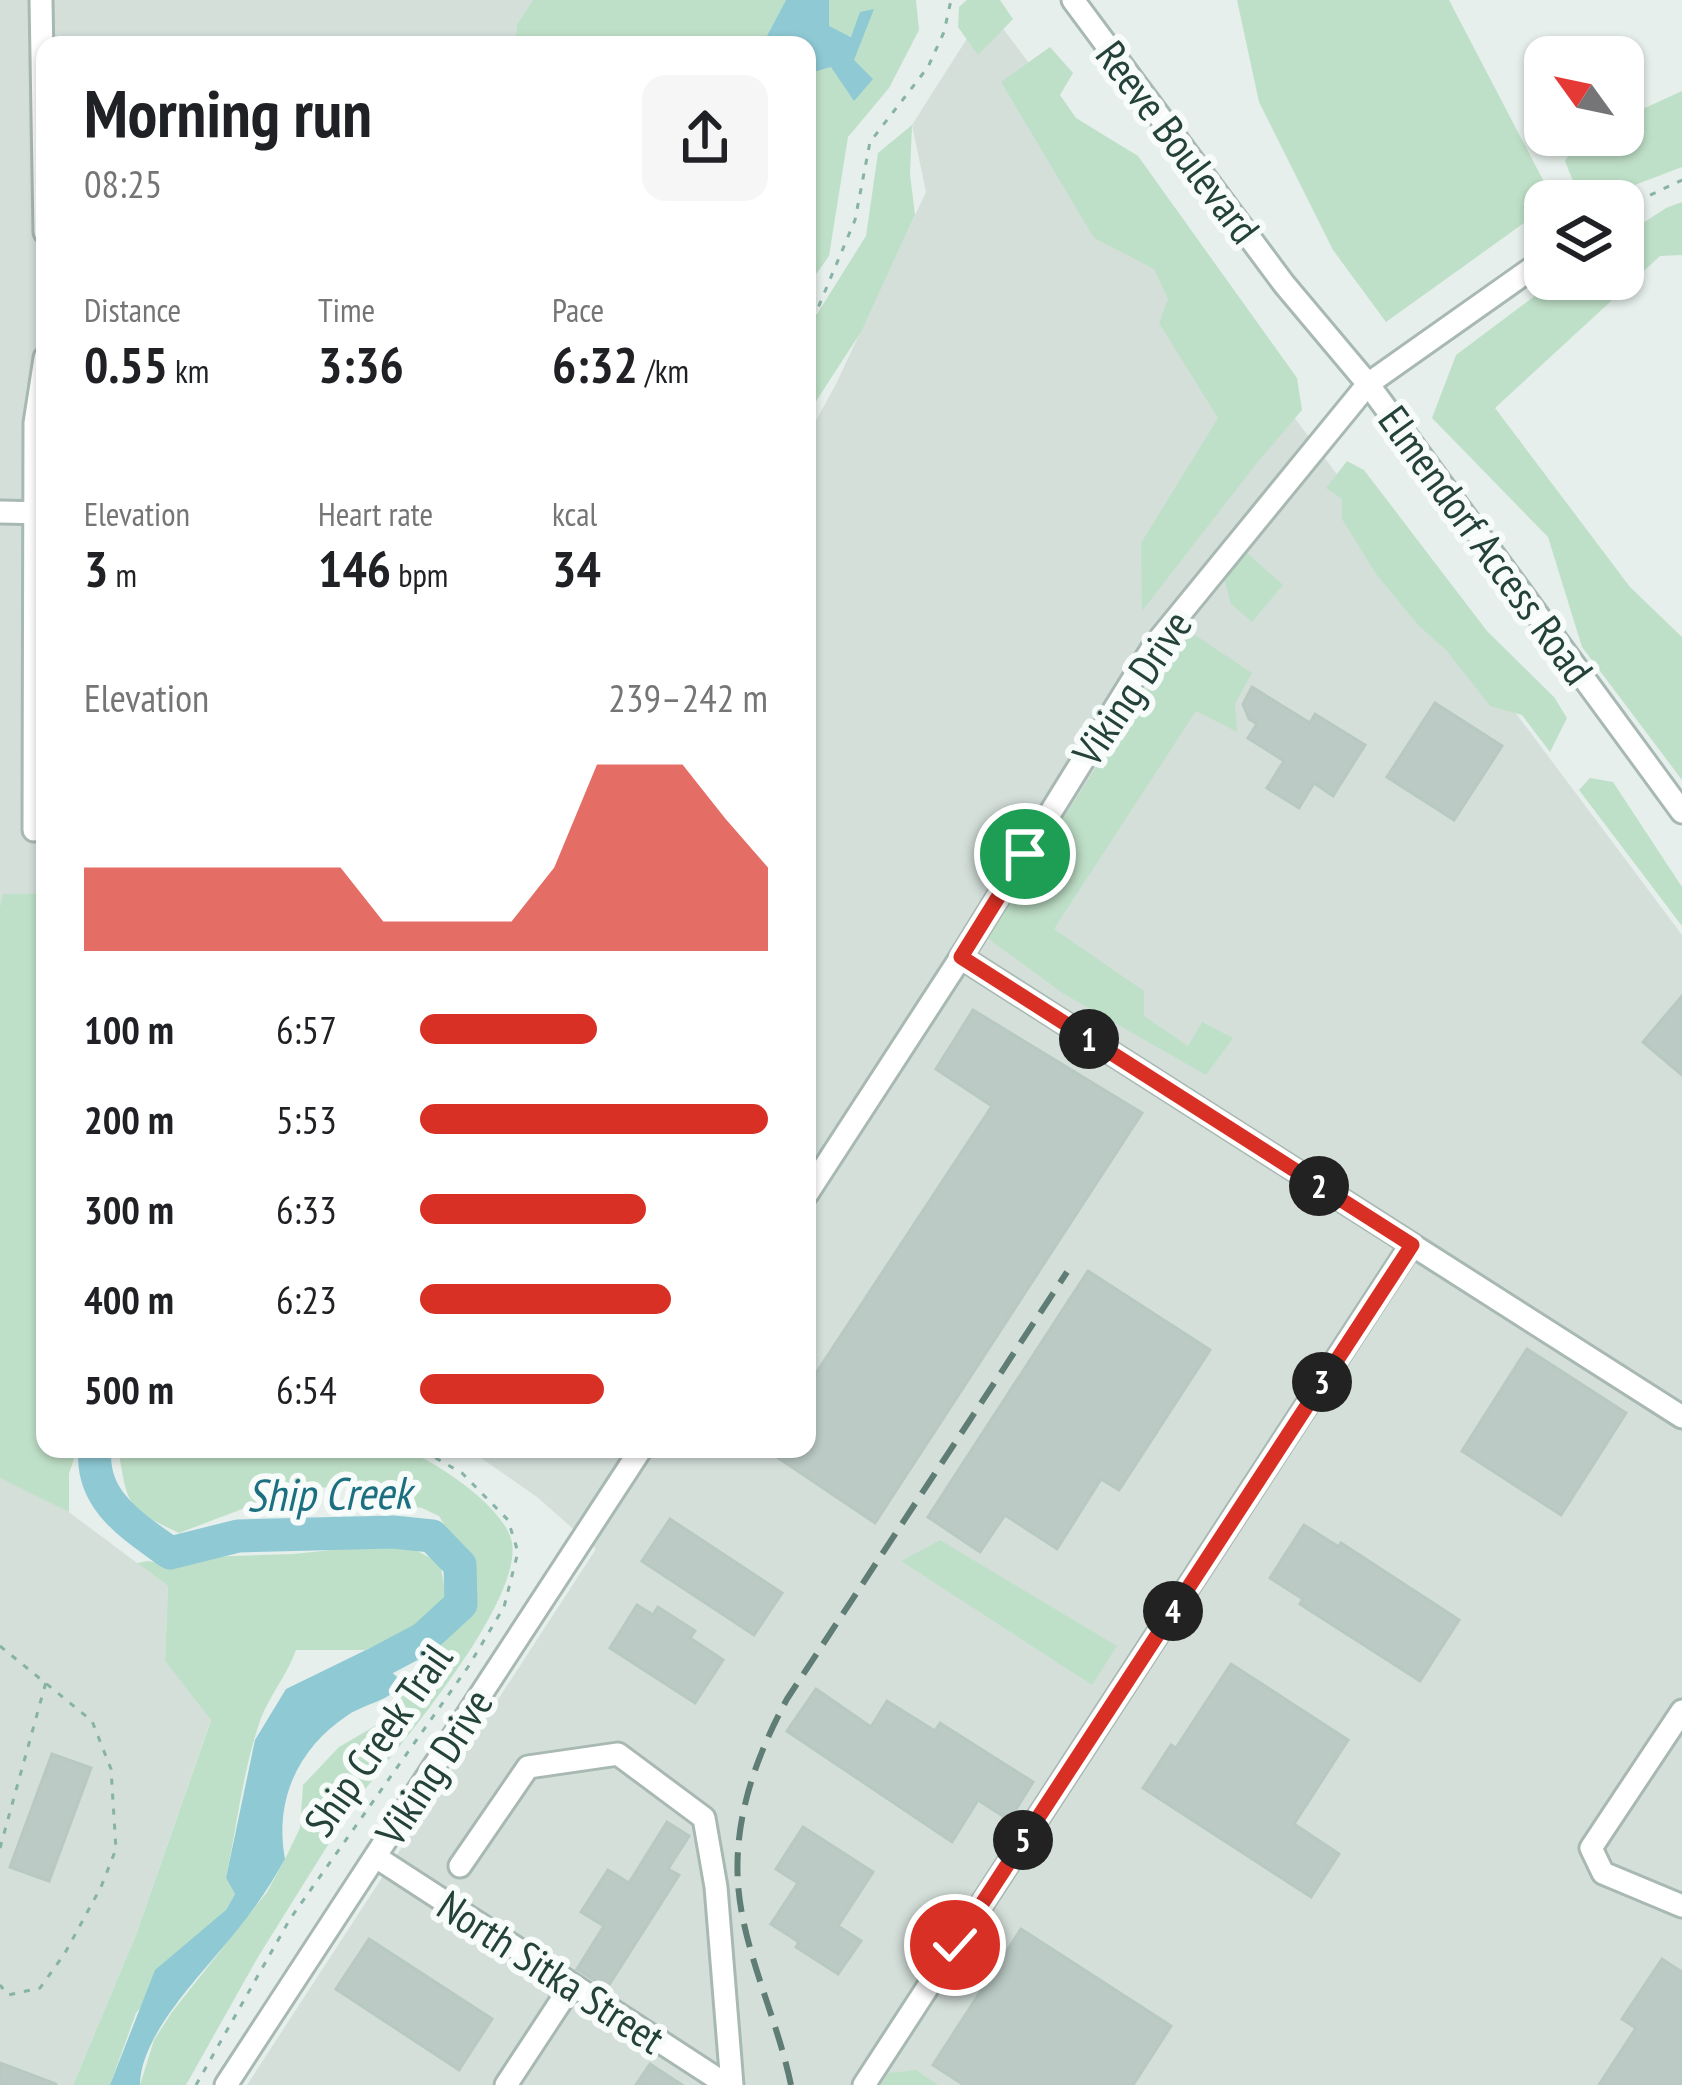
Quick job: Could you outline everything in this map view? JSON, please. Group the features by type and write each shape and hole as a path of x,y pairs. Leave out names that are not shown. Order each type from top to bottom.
{"street":[{"path":"41,0 42,36"},
{"name":"Reeve Boulevard","path":"1073,0 1284,284"},
{"name":"Viking Drive","path":"816,1180 1153,646 1368,384 1524,274"},
{"name":"Elmendorf Access Road","path":"1284,284 1368,384 1682,812"},
{"path":"0,512 36,513"},
{"path":"34,830 36,724"},
{"path":"961,957 1682,1417"},
{"path":"864,2085 1412,1245"},
{"name":"Viking Drive","path":"226,2085 635,1458"},
{"path":"1682,1711 1592,1848 1603,1873 1682,1906"},
{"path":"460,1866 528,1767 618,1754 704,1818 716,1887 729,2085"},
{"name":"North Sitka Street","path":"376,1857 729,2085"},
{"path":"506,2085 571,1986"}],"path":[{"path":"816,313 855,220 870,142 928,67 944,32 951,0"},
{"path":"1644,198 1682,180"},
{"name":"Ship Creek Trail","path":"196,2085 290,1919 468,1666 504,1607 518,1552 508,1520 462,1473 436,1458"},
{"path":"0,1646 92,1721 111,1769 116,1849 65,1953 40,1988 8,1995 0,1984"},
{"path":"0,1848 46,1681"}],"shaded area":[{"path":"0,0 533,0 517,24 516,36 36,36 36,894 4,894 0,906"},
{"path":"987,7 1682,935 1682,2085 247,2085 596,1549 537,1497 481,1458 816,1458 816,421 926,192 912,125"},
{"path":"0,1478 58,1504 168,1586 165,1661 211,1719 136,1935 73,2085 0,2085"}],"green space":[{"path":"533,0 786,0 767,36 516,36 517,24"},
{"path":"829,0 916,0 919,30 889,88 848,137 829,256 816,274 816,71 854,60 852,37 829,27"},
{"path":"967,0 1000,0 1013,19 978,55 958,27 959,7"},
{"path":"1237,0 1449,0 1524,144 1524,156 1530,156 1543,180 1524,180 1524,223 1386,322 1333,250 1259,102"},
{"path":"1050,47 1073,73 1060,95 1076,118 1138,156 1297,378 1302,410 1142,611 1141,543 1218,418 1159,323 1168,299 1154,269 1094,238 1001,82"},
{"path":"1682,91 1682,167 1644,182 1573,180 1565,161 1569,156 1644,156 1644,108"},
{"path":"912,125 910,174 915,215 861,332 816,401 816,316 866,236 878,153"},
{"path":"1682,202 1682,255 1660,256 1644,271 1644,222"},
{"path":"1530,300 1612,300 1495,408 1630,587 1682,637 1682,780 1582,647 1548,537 1432,418 1456,355"},
{"path":"1347,461 1364,470 1487,631 1554,697 1567,718 1550,752 1522,715 1490,706 1376,574 1342,519 1342,499 1326,488"},
{"path":"1244,550 1283,585 1252,622 1231,604 1224,578"},
{"path":"1186,629 1252,673 1235,704 1237,732 1196,711 1054,929 1144,991 1144,1016 1188,1046 1202,1022 1233,1038 1206,1075 1064,994 986,937"},
{"path":"1590,778 1613,782 1682,887 1682,926 1579,790"},
{"path":"3,894 36,894 36,1458 74,1458 69,1512 0,1478"},
{"path":"120,1458 421,1458 483,1501 512,1543 510,1570 478,1638 400,1746 358,1798 350,1797 331,1840 186,2085 140,2085 154,2040 267,1892 300,1828 303,1785 339,1747 375,1726 403,1682 461,1619 471,1591 467,1564 439,1516 422,1508 372,1500 353,1487 297,1488 179,1533 139,1510 124,1483"},
{"path":"940,1540 1117,1646 1092,1685 901,1561"},
{"path":"402,1543 440,1563 446,1597 436,1618 366,1650 296,1650 261,1718 249,1757 226,1878 235,1894 136,2013 110,2085 73,2085 136,1935 211,1720 165,1661 168,1586 137,1563 180,1567 203,1557"},
{"path":"916,2070 938,2085 881,2085 888,2073"}],"water":[{"path":"786,0 829,0 829,26 851,37 860,12 874,9 854,60 873,79 854,101 831,67 816,71 816,36 767,36"},
{"path":"366,1650 403,1682 330,1728 303,1760 287,1796 282,1837 285,1859 280,1868 163,2023 143,2065 140,2085 110,2085 155,1970 226,1910 235,1894 226,1878 255,1740 286,1689"}],"building":[{"path":"1252,687 1310,723 1315,714 1365,745 1333,796 1314,783 1299,808 1267,788 1284,761 1248,738 1257,724 1249,719 1243,704"},
{"path":"1435,703 1502,746 1454,820 1387,777"},
{"path":"1682,996 1682,1075 1643,1042"},
{"path":"973,1010 1142,1113 875,1523 778,1458 816,1458 816,1373 992,1106 936,1069"},
{"path":"1088,1271 1210,1350 1119,1490 1101,1479 1057,1549 1005,1515 980,1552 928,1517"},
{"path":"1527,1349 1626,1413 1561,1515 1462,1451"},
{"path":"670,1519 782,1593 754,1635 642,1561"},
{"path":"1304,1525 1339,1547 1341,1543 1459,1620 1420,1681 1300,1604 1303,1599 1270,1578"},
{"path":"637,1605 653,1615 658,1607 695,1631 690,1638 723,1660 695,1703 610,1648"},
{"path":"1231,1664 1348,1740 1294,1824 1339,1854 1311,1897 1143,1788 1171,1745 1176,1748"},
{"path":"816,1689 871,1727 887,1701 935,1731 940,1723 1033,1782 1009,1820 978,1800 952,1842 787,1731"},
{"path":"52,1754 91,1768 49,1881 10,1867"},
{"path":"667,1822 689,1836 668,1869 679,1875 607,1988 577,1969 604,1926 581,1912 608,1870 629,1883"},
{"path":"803,1827 873,1872 838,1926 861,1941 838,1974 771,1924 798,1883 776,1869"},
{"path":"1021,1929 1171,2026 1133,2085 964,2085 933,2065"},
{"path":"369,1939 492,2019 459,2070 336,1989"},
{"path":"1662,1959 1682,1972 1682,2085 1599,2085 1636,2028 1622,2019"},
{"path":"0,2063 56,2084 56,2085 0,2085"},
{"path":"650,2064 682,2085 636,2085"}],"waterway":[{"name":"Ship Creek","path":"95,1458 107,1498 129,1522 170,1553 238,1536 393,1532 432,1536 460,1565 461,1604 424,1638 343,1681"}],"railway":[{"path":"791,2085 747,1936 738,1885 740,1830 753,1776 787,1699 1067,1272"}],"route":[{"path":"955,1945 1412,1245 961,957 1025,854"}]}
